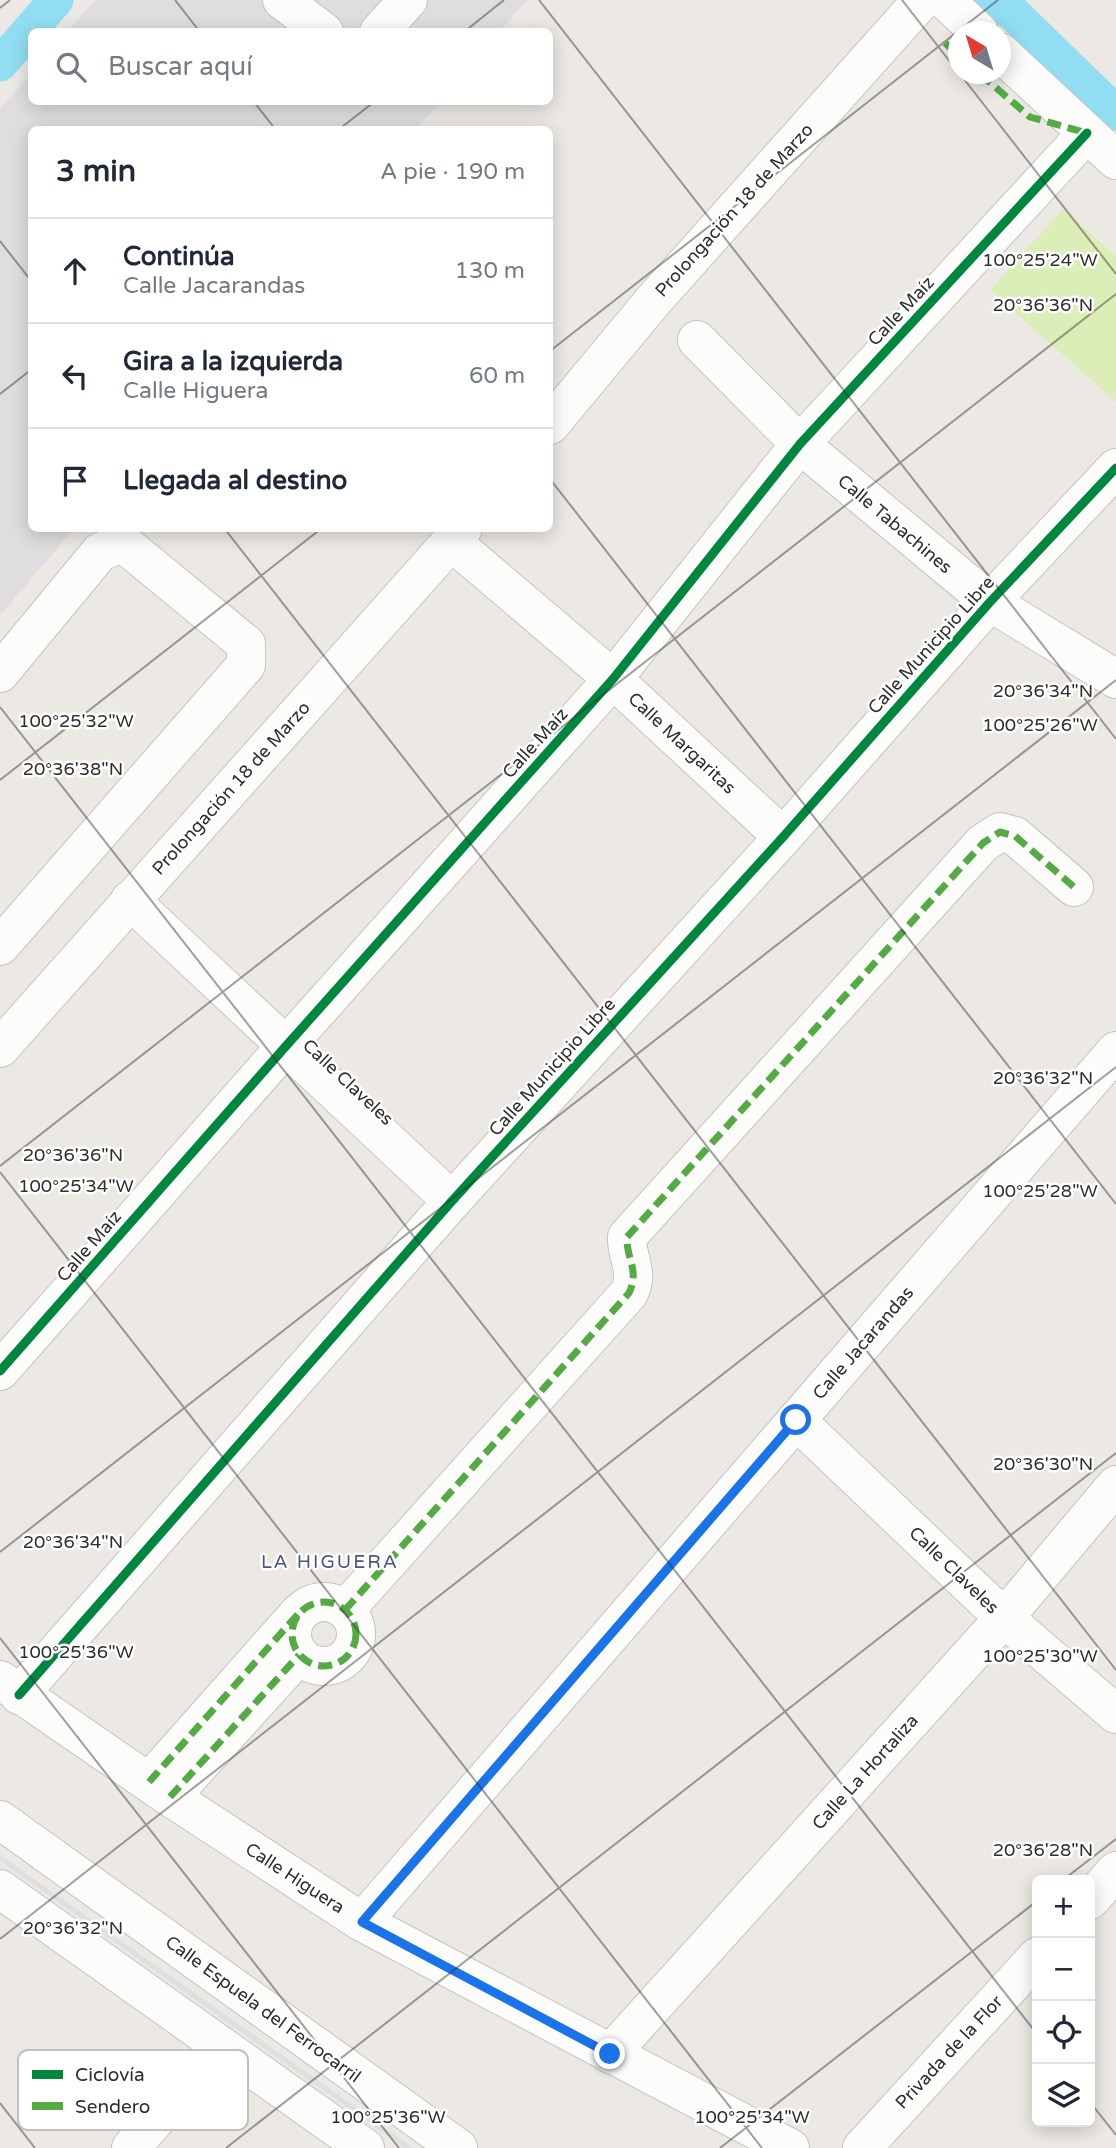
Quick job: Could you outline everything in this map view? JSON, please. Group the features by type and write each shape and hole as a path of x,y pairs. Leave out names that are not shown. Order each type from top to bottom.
{"street":[{"path":"282,0 319,28"},
{"path":"383,28 408,0"},
{"name":"Prolongación 18 de Marzo","path":"553,421 653,301 922,0"},
{"path":"945,0 967,21"},
{"path":"1011,62 1116,160"},
{"name":"Calle Maíz","path":"0,1371 613,679 800,444 1087,133"},
{"name":"Calle Tabachines","path":"697,340 800,444 989,602 1116,679"},
{"name":"Calle Municipio Libre","path":"9,1688 783,836 989,602 1116,468"},
{"name":"Prolongación 18 de Marzo","path":"0,1048 458,535"},
{"name":"Calle Margaritas","path":"458,535 783,836"},
{"path":"0,673 100,552 123,543 246,644 246,665 0,946"},
{"path":"345,1610 629,1293 634,1270 627,1237 983,843 1000,832 1015,836 1074,887"},
{"name":"Calle Claveles","path":"130,901 452,1201"},
{"name":"Calle Jacarandas","path":"362,1922 1115,1056"},
{"name":"Calle Claveles","path":"796,1420 1004,1618 1116,1714"},
{"name":"Calle La Hortaliza","path":"610,2054 1004,1618 1116,1485"},
{"path":"159,1790 299,1613 309,1605 334,1603 345,1610 353,1620 356,1633 354,1646 346,1657 336,1664 323,1666 310,1663 299,1655 292,1634 299,1613"},
{"path":"159,1790 299,1655"},
{"name":"Calle Higuera","path":"9,1688 159,1790 362,1922 790,2148"},
{"name":"Calle Espuela del Ferrocarril","path":"0,1820 458,2148"},
{"path":"1095,1894 1116,1871"},
{"path":"0,1889 227,2050"},
{"path":"106,1964 139,1920"},
{"name":"Privada de la Flor","path":"862,2148 1032,1962"},
{"path":"216,2050 220,2045"},
{"path":"248,2065 365,2148"},
{"path":"131,2148 147,2130"}],"shaded area":[{"path":"95,0 527,0 503,28 70,28"},
{"path":"28,76 28,105 437,105 419,126 28,126 28,532 71,532 0,615 0,109"}],"green space":[{"path":"1063,209 1116,256 1116,402 990,290"}],"waterway":[{"path":"32,28 56,0"},
{"path":"986,0 1012,12 1116,113"},
{"path":"0,64 28,32"}],"railway":[{"path":"0,1858 409,2148"}],"marked path":[{"path":"945,43 948,46"},
{"path":"992,84 1030,117 1087,133"},
{"path":"345,1610 629,1293 633,1271 627,1237 983,843 1000,832 1015,836 1074,887"},
{"path":"324,1602 347,1611 356,1634 347,1657 324,1666 301,1657 292,1634 301,1611 324,1602"},
{"path":"149,1782 299,1613"},
{"path":"170,1797 299,1655"}],"cycle path":[{"path":"0,1371 613,679 800,444 1087,133"},
{"path":"19,1695 452,1201 783,837 990,602 1116,468"}],"district":[{"name":"LA HIGUERA","path":"330,1562"}],"route":[{"path":"610,2054 362,1922 796,1420"}]}
